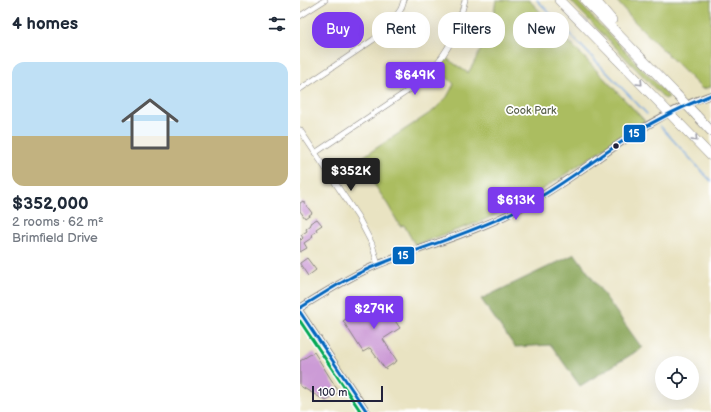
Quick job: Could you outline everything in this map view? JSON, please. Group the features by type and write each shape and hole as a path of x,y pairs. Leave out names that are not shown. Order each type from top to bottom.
{"highway":[{"path":"559,0 711,156"},
{"path":"585,0 711,131"},
{"path":"595,0 659,76"}],"street":[{"path":"300,16 325,0"},
{"path":"300,89 390,27 401,9 404,0"},
{"path":"315,153 415,86 428,74 440,61 451,44 459,26 466,0"},
{"path":"300,308 352,277 378,265 504,217 536,200 659,118 686,104 711,95"},
{"path":"300,130 358,217 372,244 378,265"},
{"path":"300,312 367,412"}],"green space":[{"name":"Cook Park","path":"496,0 529,0 541,12 513,12 513,48 569,48 569,42 645,121 528,199 482,221 415,245 404,225 400,226 358,160 433,111 447,97 454,84 437,68 446,58 468,73 482,48 505,48 505,12 494,12"},
{"path":"570,0 576,0 669,97 665,99"},
{"path":"616,0 711,0 711,87 702,89 635,22"},
{"path":"575,254 642,348 580,386 551,345 515,347 481,299"}],"building":[{"path":"303,201 312,213 305,218 300,211 300,203"},
{"path":"317,219 322,225 311,235 313,237 304,243 307,248 300,252 300,238 301,240 303,238 301,235 307,231 306,229 311,225 310,223"},
{"path":"307,258 316,270 308,276 300,264"},
{"path":"379,297 400,328 383,339 397,361 385,369 370,348 363,352 343,321"},
{"path":"314,352 339,392 326,401 300,386 300,361"}],"waterway":[{"path":"537,0 647,114"},
{"path":"660,126 711,181"}],"transit line":[{"name":"15","path":"300,308 339,284 369,268 465,233 515,211 561,184 644,128 672,112 711,95"},
{"name":"15","path":"300,312 367,412"},
{"path":"300,321 361,412"}]}
